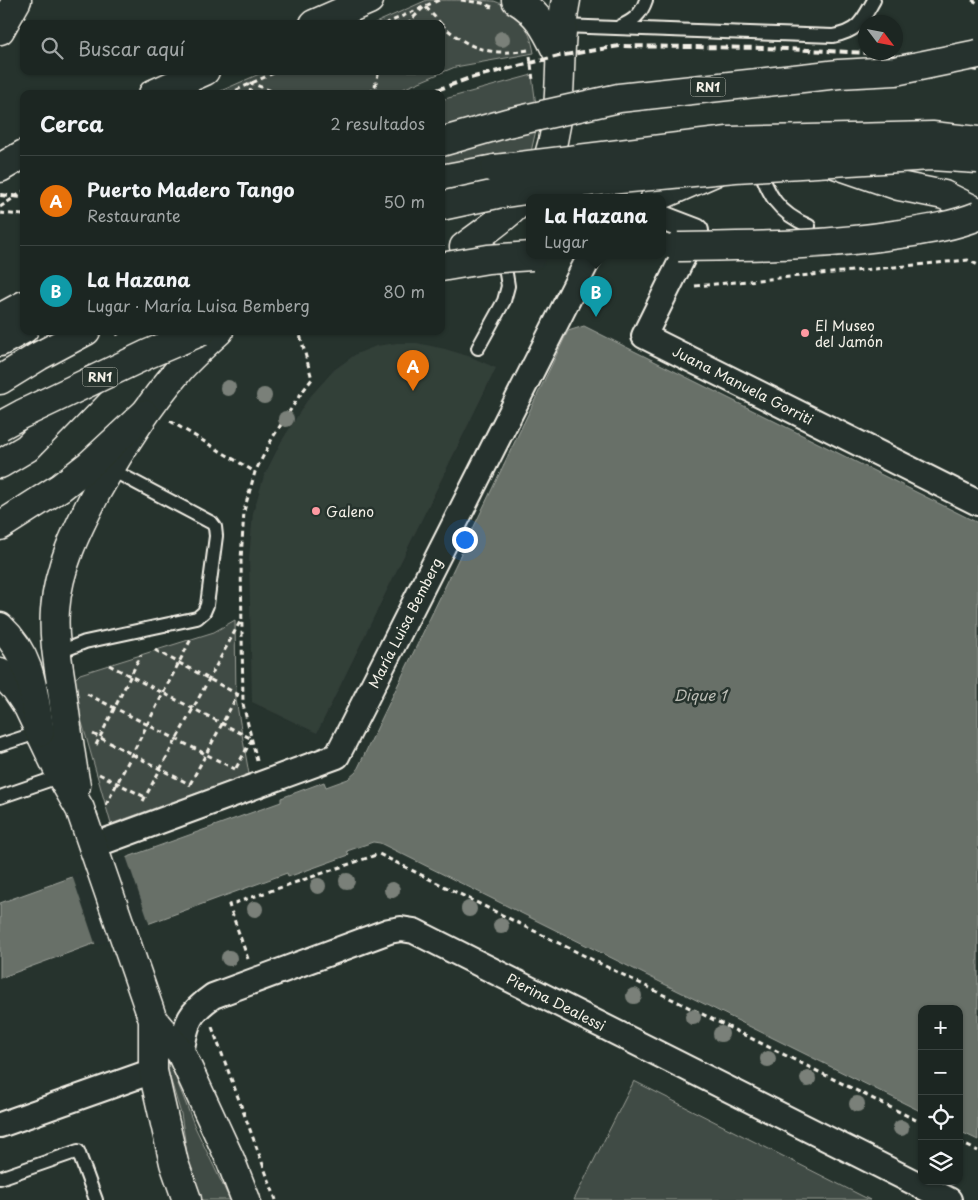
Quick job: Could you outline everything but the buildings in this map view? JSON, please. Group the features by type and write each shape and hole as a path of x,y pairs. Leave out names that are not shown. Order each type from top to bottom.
{"main road":[{"path":"0,30 17,0"},
{"path":"323,20 369,0"},
{"path":"507,5 528,7 542,22 559,56"},
{"path":"529,194 544,168 557,128 559,56 564,13"},
{"name":"RN1","path":"445,141 507,123 619,98 839,74 895,71 978,54"},
{"path":"162,90 196,75"},
{"path":"445,178 495,169 728,141 932,136 978,141"},
{"path":"663,194 728,166 776,152 813,157 899,186 944,195 978,214 968,220 932,229 835,243 666,248"},
{"path":"0,168 20,156"},
{"path":"445,205 497,194 567,184 735,168 931,156 978,159"},
{"path":"453,249 500,222 526,197"},
{"path":"453,249 526,246"},
{"path":"445,266 488,259 526,256"},
{"path":"0,318 20,307"},
{"path":"0,342 20,331"},
{"path":"0,380 79,335"},
{"path":"0,464 18,455 35,442 112,361 143,344 167,335"},
{"name":"RN1","path":"0,426 148,354 193,335"},
{"path":"80,810 57,653 55,611 62,567 80,526 110,469 144,414 180,369 214,335"},
{"path":"0,526 26,511 75,477 144,414"},
{"path":"0,627 21,653 28,669 32,681 40,732"},
{"path":"0,672 23,698 61,776 80,810 106,845 148,1008 153,1071 174,1163 187,1200"},
{"path":"148,1008 181,1053 230,1159 246,1200"}],"street":[{"name":"Juana Manuela Gorriti","path":"666,220 696,231 644,336 978,503"},
{"name":"María Luisa Bemberg","path":"106,845 177,813 218,800 337,756 588,259"},
{"name":"Pierina Dealessi","path":"181,1053 188,1020 204,1003 214,996 389,931 401,929 414,931 949,1200"},
{"path":"0,1125 153,1071"}],"lane":[{"path":"617,28 634,20 639,15 646,0"},
{"path":"564,13 617,28 833,36 847,34 856,28 862,22 874,0"},
{"path":"755,157 762,178 782,211 795,220 809,226"},
{"path":"478,348 504,301 508,286 502,246"},
{"path":"57,653 85,642 197,618 204,612 207,605 216,536 212,522 110,469"},
{"path":"0,745 40,732"},
{"path":"0,797 61,776"},
{"path":"0,1178 78,1151 96,1200"}],"path":[{"path":"394,20 440,0"},
{"path":"461,0 482,4 507,5"},
{"path":"972,0 978,3"},
{"path":"411,20 425,6"},
{"path":"425,6 437,20"},
{"path":"445,27 462,41 478,48 501,53 529,50"},
{"path":"527,42 534,89"},
{"path":"236,90 269,75"},
{"path":"372,90 378,75"},
{"path":"250,90 251,83"},
{"path":"251,83 268,90"},
{"path":"0,207 20,194"},
{"path":"0,213 20,216"},
{"path":"667,288 968,260 978,265"},
{"path":"263,783 243,704 241,560 244,511 255,472 272,437 312,379 299,335"},
{"path":"106,845 145,797 242,617"},
{"path":"106,845 100,816 191,639"},
{"path":"155,650 243,697"},
{"path":"92,752 141,655"},
{"path":"109,665 252,739"},
{"path":"81,690 263,783"},
{"path":"93,771 177,813 238,694"},
{"path":"92,734 218,800"},
{"path":"256,979 229,905 379,854 918,1121"},
{"path":"204,1003 276,1200"},
{"path":"963,1144 978,1151"}],"shaded area":[{"path":"427,0 494,1 516,14 526,28 534,53 455,67 445,71 445,20 382,20"},
{"path":"257,75 436,75 400,90 223,90"},
{"path":"532,75 538,121 528,165 445,212 445,99"},
{"path":"417,343 445,349 471,357 496,368 317,733 252,702 249,558 253,513 264,476 281,442 308,399 334,370 356,354 376,346"},
{"path":"235,620 236,700 249,774 111,824 73,691 73,681 80,674 214,632"},
{"path":"166,1053 195,1127 230,1200 201,1200 188,1160 181,1114 163,1054"},
{"path":"634,1081 870,1200 574,1200"}],"water":[{"name":"Dique 1","path":"584,326 978,523 978,1140 963,1133 963,1005 918,1005 918,1110 380,843 373,842 347,851 349,855 288,877 287,873 0,978 0,903 281,802 281,798 324,782 326,787 348,779 356,772 568,331"}],"pier":[{"path":"126,856 150,926 96,946 72,875"}],"railway":[{"path":"437,90 470,78 559,56 620,46 765,48 869,53 978,70"},
{"path":"0,195 20,197"}],"place":[{"name":"La Hazana","path":"596,317"},
{"name":"El Museo del Jamón","path":"805,333"},
{"name":"Puerto Madero Tango","path":"413,391"},
{"name":"Galeno","path":"316,511"}]}
